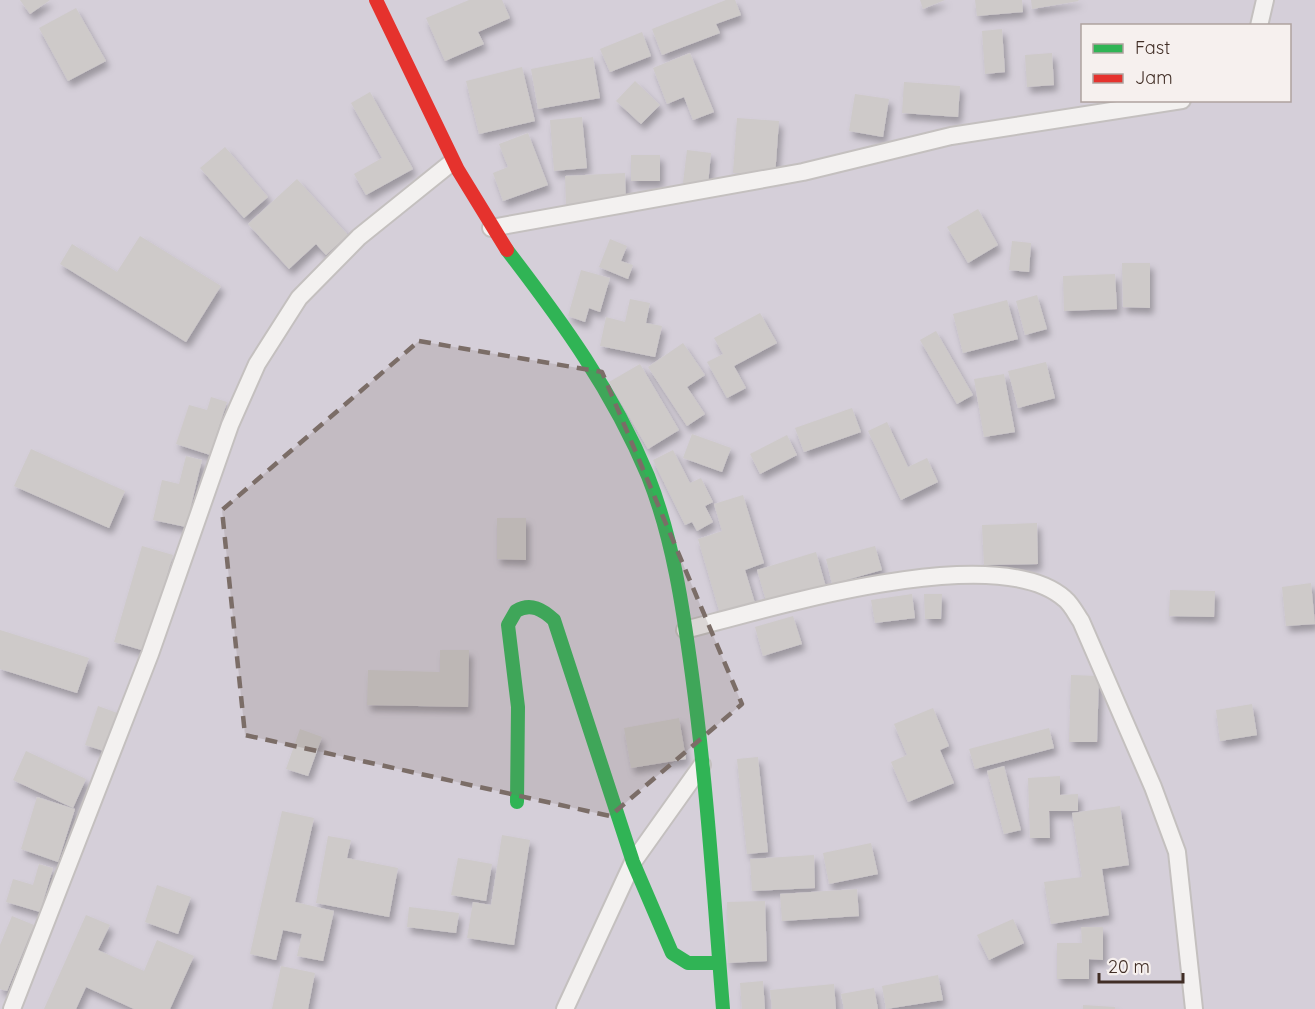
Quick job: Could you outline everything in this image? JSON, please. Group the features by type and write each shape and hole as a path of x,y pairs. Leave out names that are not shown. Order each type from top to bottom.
{"street":[{"path":"376,0 434,118 451,163 491,228 565,325 604,389 639,454 670,547 686,630 702,765 723,1009"},
{"path":"517,802 518,707 508,625 511,614 521,607 533,607 544,610 554,620 633,862 672,953 682,962 719,963"}],"lane":[{"path":"1260,24 1265,0"},
{"path":"491,228 803,172 951,136 1169,102"},
{"path":"12,1009 150,654 226,436 257,364 299,298 359,237 451,163"},
{"path":"686,630 855,589 914,578 973,574 1004,576 1036,583 1065,599 1081,621 1153,787 1174,842 1182,880 1194,1009"},
{"path":"565,1009 633,862 702,765"}],"highlighted area":[{"path":"419,341 602,372 742,704 610,816 245,735 222,510"}],"shaded area":[{"path":"0,0 1315,0 1315,1009 0,1009"}],"building":[{"path":"20,0 50,0 30,14"},
{"path":"469,0 502,0 510,18 478,32 484,44 445,61 426,18"},
{"path":"726,0 735,0 741,15 716,24 720,33 662,55 652,29"},
{"path":"920,0 945,0 923,9"},
{"path":"975,0 1022,0 1023,12 977,16"},
{"path":"1031,0 1078,0 1079,1 1032,9"},
{"path":"76,8 106,61 68,81 39,28"},
{"path":"1002,29 1005,72 985,74 982,31"},
{"path":"642,32 651,56 610,72 600,49"},
{"path":"690,53 714,112 693,120 684,97 667,104 653,68"},
{"path":"1052,53 1054,85 1027,87 1025,55"},
{"path":"593,57 600,98 538,109 531,69"},
{"path":"522,67 535,121 479,134 466,81"},
{"path":"635,81 660,105 641,124 616,101"},
{"path":"904,82 960,86 958,117 902,113"},
{"path":"370,92 413,169 366,195 354,174 382,158 351,103"},
{"path":"855,94 889,99 883,137 849,131"},
{"path":"582,117 587,168 554,171 550,120"},
{"path":"737,118 779,121 775,176 733,173"},
{"path":"528,133 548,185 503,201 493,173 508,167 499,144"},
{"path":"225,147 268,197 244,218 200,168"},
{"path":"687,150 711,153 708,185 683,183"},
{"path":"631,155 660,155 660,181 631,181"},
{"path":"625,173 626,202 566,204 565,176"},
{"path":"297,179 348,235 326,255 316,244 289,269 248,224"},
{"path":"978,209 998,245 968,263 947,227"},
{"path":"140,236 221,286 186,342 60,264 72,244 117,272"},
{"path":"610,239 627,246 621,261 633,265 628,279 599,267"},
{"path":"1012,241 1031,243 1029,272 1009,270"},
{"path":"1122,263 1150,263 1150,308 1123,307"},
{"path":"581,270 610,278 600,312 589,308 585,322 568,316"},
{"path":"1115,274 1117,309 1064,311 1063,276"},
{"path":"1037,295 1047,329 1025,335 1016,301"},
{"path":"630,299 650,303 646,323 662,326 655,357 600,346 606,317 625,322"},
{"path":"1007,300 1018,339 963,353 953,314"},
{"path":"760,313 777,343 734,366 746,388 727,398 707,362 723,354 714,338"},
{"path":"936,331 973,395 957,404 920,340"},
{"path":"683,343 705,375 687,387 705,414 687,426 648,367"},
{"path":"1046,362 1055,398 1018,408 1008,371"},
{"path":"640,364 679,430 648,449 609,382"},
{"path":"1004,374 1015,432 984,437 974,379"},
{"path":"211,397 227,402 210,455 176,444 189,405 207,410"},
{"path":"852,408 861,432 804,452 795,428"},
{"path":"887,422 908,467 927,458 938,482 901,500 868,431"},
{"path":"692,434 731,448 722,472 683,458"},
{"path":"787,435 797,455 760,474 750,454"},
{"path":"31,449 125,491 109,528 14,486"},
{"path":"673,450 690,483 701,478 713,502 705,506 713,522 697,531 692,522 685,525 653,460"},
{"path":"186,456 202,460 186,527 153,520 162,480 179,484"},
{"path":"743,495 764,563 745,570 755,603 720,614 698,539 722,531 714,504"},
{"path":"497,518 526,518 526,560 497,559"},
{"path":"1037,523 1038,564 984,565 982,525"},
{"path":"142,546 173,555 145,651 114,642"},
{"path":"875,546 882,570 832,584 826,559"},
{"path":"816,552 826,587 767,604 757,570"},
{"path":"1311,583 1315,624 1286,626 1282,587"},
{"path":"1170,590 1215,591 1214,617 1169,616"},
{"path":"912,594 915,618 875,623 871,600"},
{"path":"924,594 942,594 941,619 925,619"},
{"path":"793,616 802,644 763,656 755,627"},
{"path":"0,630 89,658 77,693 0,669"},
{"path":"440,650 469,650 468,707 367,705 368,670 440,672"},
{"path":"1071,675 1099,676 1097,742 1069,742"},
{"path":"1252,704 1257,735 1220,741 1216,710"},
{"path":"98,706 120,714 107,752 85,745"},
{"path":"933,708 949,746 940,750 954,783 908,802 891,762 907,755 894,724"},
{"path":"679,718 686,759 631,768 624,728"},
{"path":"1049,728 1054,748 975,769 969,749"},
{"path":"300,729 322,737 308,776 286,769"},
{"path":"26,751 86,779 73,808 13,780"},
{"path":"758,757 768,852 747,854 737,759"},
{"path":"1004,766 1021,830 1004,834 987,771"},
{"path":"1060,776 1060,795 1078,794 1078,811 1049,811 1050,838 1030,838 1028,778"},
{"path":"37,797 75,809 58,862 21,849"},
{"path":"1120,806 1129,865 1102,869 1109,915 1051,924 1044,882 1082,877 1072,813"},
{"path":"282,811 314,818 295,902 334,911 323,961 297,956 302,934 283,930 276,960 250,954"},
{"path":"502,835 530,840 514,945 467,938 473,902 491,905"},
{"path":"328,836 351,840 347,858 398,868 389,917 316,903"},
{"path":"871,843 878,874 829,884 823,853"},
{"path":"814,855 815,888 752,891 750,859"},
{"path":"458,858 492,864 486,901 451,895"},
{"path":"39,864 53,868 40,912 6,902 13,879 33,885"},
{"path":"157,885 191,897 178,934 145,922"},
{"path":"857,889 859,916 782,921 780,894"},
{"path":"765,901 767,961 728,963 727,902"},
{"path":"409,907 459,913 456,933 407,927"},
{"path":"86,915 110,925 98,950 144,971 157,940 194,956 170,1009 134,1009 86,987 76,1009 44,1009"},
{"path":"12,916 34,925 7,991 0,989 0,945"},
{"path":"1013,919 1024,943 989,960 977,935"},
{"path":"1081,927 1103,927 1103,960 1089,959 1089,979 1057,979 1057,943 1082,943"},
{"path":"281,966 315,973 308,1009 272,1009"},
{"path":"938,975 943,1000 886,1009 882,986"},
{"path":"763,981 765,1009 742,1009 740,983"},
{"path":"834,984 836,1009 772,1009 770,990"},
{"path":"874,988 878,1009 844,1009 841,994"},
{"path":"1083,1005 1115,1007 1115,1009 1083,1009"}],"traffic: fast":[{"path":"507,250 567,331 619,415 648,476 664,524 681,599 689,650 710,842 723,1009"},
{"path":"517,802 518,707 508,625 516,611 532,607 541,610 554,620 633,862 672,953 688,963 719,963"}],"traffic: jam":[{"path":"376,0 458,170 507,250"}]}
